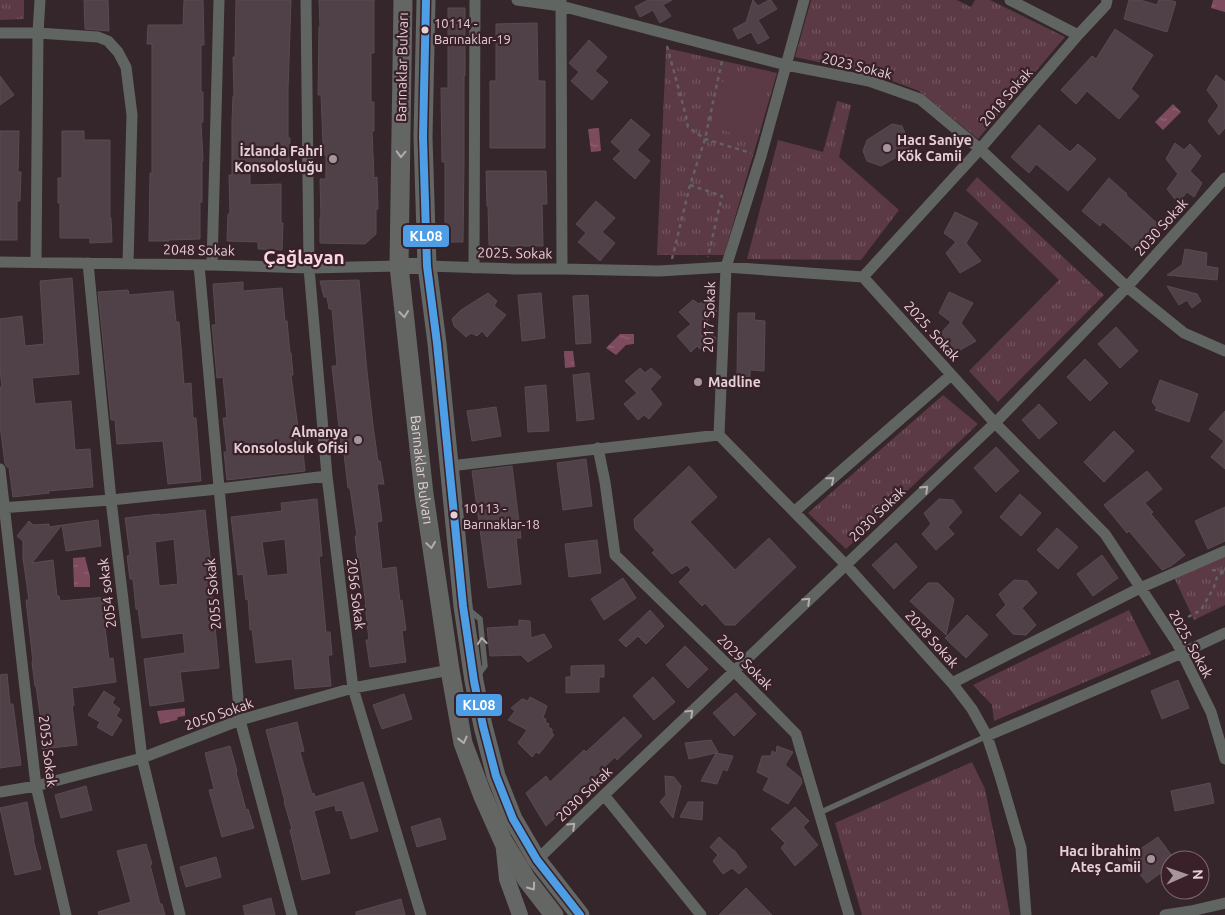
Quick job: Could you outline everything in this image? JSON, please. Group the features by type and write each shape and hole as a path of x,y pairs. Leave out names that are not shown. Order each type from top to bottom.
{"main road":[{"name":"Barınaklar Bulvarı","path":"403,0 398,266 424,494 450,670 464,743 482,794 503,841 534,891 554,915"},
{"name":"Barınaklar Bulvarı","path":"426,0 423,137 427,266 450,466 462,606 474,681 496,776 513,819 538,860 580,915"}],"street":[{"path":"36,262 40,0"},
{"path":"212,265 219,0"},
{"name":"2056 Sokak","path":"306,0 309,268 327,476 353,688 421,915"},
{"path":"474,268 475,0"},
{"name":"2023 Sokak","path":"517,0 561,3 725,50 786,65 869,81 920,99 980,149 1127,287 1184,333 1225,351"},
{"name":"2017 Sokak","path":"719,435 726,266 761,156 804,0"},
{"path":"1010,0 1078,35"},
{"name":"2018 Sokak","path":"863,277 980,149 1106,5 1107,0"},
{"path":"561,3 562,268"},
{"path":"0,33 38,33 98,37 108,41 118,52 126,67 132,115 128,264"},
{"name":"2030 Sokak","path":"538,860 995,423 1127,287 1225,178"},
{"name":"2048 Sokak","path":"0,262 309,268 398,266"},
{"name":"2054 sokak","path":"88,263 111,500 142,758 180,915"},
{"name":"2055 Sokak","path":"199,265 240,720 292,915"},
{"path":"398,266 427,266"},
{"name":"2025. Sokak","path":"427,266 514,269 669,270 726,266 863,277 995,423 1104,534 1177,643 1211,712 1225,758"},
{"path":"794,512 951,375"},
{"path":"450,466 719,435"},
{"name":"2028 Sokak","path":"719,435 846,565 952,683 972,709 987,736 1021,848 1026,915"},
{"name":"2029 Sokak","path":"598,448 614,555 796,734 849,915"},
{"name":"2053 Sokak","path":"0,470 2,508 36,786 66,915"},
{"path":"2,508 111,500 327,476"},
{"path":"952,683 1140,588 1225,551"},
{"path":"987,736 1225,633"},
{"name":"2050 Sokak","path":"0,792 36,786 142,758 240,720 353,688 450,670"},
{"path":"604,795 701,915"},
{"path":"503,841 507,879 520,915"},
{"path":"1165,915 1225,903"}],"lane":[{"path":"819,813 987,736"}],"path":[{"path":"663,33 688,127 705,139 761,156"},
{"path":"669,270 690,185 705,139 725,50"},
{"path":"690,185 722,196 705,268"},
{"path":"1188,617 1200,610 1214,587 1217,577 1225,572"}],"green space":[{"path":"0,0 24,0 24,19 0,20"},
{"path":"811,0 957,0 971,7 975,0 990,0 1065,37 978,139 919,91 873,74 795,57"},
{"path":"666,48 777,73 724,255 657,255"},
{"path":"726,71 768,82 753,139 711,127"},
{"path":"837,101 851,105 839,157 899,210 861,260 747,259 778,140 823,152"},
{"path":"977,177 1104,295 998,402 969,371 1059,280 966,190"},
{"path":"943,395 978,424 846,549 808,513"},
{"path":"1225,547 1225,605 1194,620 1171,571"},
{"path":"1129,610 1151,654 994,721 992,705 973,685"},
{"path":"972,762 985,789 1010,915 862,915 835,823"}],"water":[{"path":"1213,0 1225,0 1225,12 1211,8"},
{"path":"1173,104 1181,112 1163,130 1155,122"},
{"path":"599,128 601,151 591,152 588,129"},
{"path":"620,334 634,334 634,344 626,345 616,355 606,348"},
{"path":"564,351 573,351 575,367 565,368"},
{"path":"85,557 90,577 90,587 74,587 73,558"},
{"path":"185,708 185,716 160,724 157,711"}],"building":[{"path":"84,0 108,0 109,31 85,29"},
{"path":"184,0 203,0 204,45 201,45 201,92 203,92 203,122 201,122 203,161 200,239 149,241 150,173 152,173 152,44 147,44 148,25 183,25"},
{"path":"236,0 291,0 288,90 289,165 250,165 250,185 281,184 282,250 258,249 258,242 227,241 228,214 230,214 229,175 232,175 233,57 235,57"},
{"path":"319,0 374,0 374,53 371,53 371,102 374,102 374,131 372,131 374,178 377,177 378,209 376,209 376,234 365,244 320,243 320,179 326,179 326,155 321,155 321,144 323,144 321,95 318,95"},
{"path":"648,0 672,0 663,5 671,16 660,23 653,10 640,17 635,7"},
{"path":"753,0 758,6 771,0 777,9 758,20 769,38 758,44 751,32 738,39 733,29 746,22"},
{"path":"1129,0 1140,0 1157,5 1159,0 1176,2 1167,32 1124,19"},
{"path":"448,8 465,8 463,242 445,242 445,162 442,162 441,88 448,88"},
{"path":"537,23 538,81 545,81 545,148 490,148 490,81 496,81 496,24"},
{"path":"1115,29 1153,55 1131,89 1139,96 1119,119 1087,91 1076,104 1061,90 1092,56 1096,59"},
{"path":"589,40 607,57 595,71 608,82 592,100 571,81 579,72 569,63"},
{"path":"1216,75 1225,82 1225,128 1219,135 1208,121 1219,106 1207,90"},
{"path":"0,76 14,95 0,105"},
{"path":"631,119 650,135 637,150 650,161 635,179 613,159 621,151 611,142"},
{"name":"Hacı Saniye Kök Camii","path":"892,124 902,126 910,145 908,151 881,166 867,161 863,151 867,140"},
{"path":"1039,125 1070,152 1078,144 1096,159 1068,191 1036,164 1029,173 1011,157"},
{"path":"0,131 19,131 18,172 21,172 20,201 17,201 17,240 0,240"},
{"path":"62,131 84,131 84,140 110,140 110,218 112,242 90,243 90,238 60,238 58,178 62,178"},
{"path":"1175,143 1184,150 1190,144 1201,156 1190,171 1202,183 1194,197 1187,192 1178,203 1167,189 1178,174 1166,159"},
{"path":"486,171 546,171 547,204 542,204 543,246 489,246"},
{"path":"1109,178 1160,226 1137,252 1103,222 1100,226 1082,211"},
{"path":"596,201 615,218 602,232 615,243 600,261 578,242 586,233 576,224"},
{"path":"955,212 978,223 966,243 981,261 960,273 946,253 956,242 944,233"},
{"path":"1185,249 1207,253 1206,266 1218,268 1217,280 1167,275 1182,265"},
{"path":"72,278 79,374 32,378 35,404 71,401 75,450 90,449 93,487 48,491 49,493 13,497 9,467 5,464 0,425 0,387 2,387 0,371 0,319 22,316 25,346 44,344 40,281"},
{"path":"359,280 373,426 378,461 380,461 384,484 377,484 382,521 377,522 382,569 396,567 406,630 402,631 406,662 370,667 366,640 369,640 366,605 360,561 358,561 355,536 357,536 350,488 348,488 344,454 342,454 332,366 337,366 332,309 329,309 327,297 324,297 320,281"},
{"path":"243,282 243,291 282,288 285,321 287,321 291,353 293,375 291,375 305,471 227,480 224,452 227,452 223,418 227,418 223,377 217,378 212,325 216,325 213,284"},
{"path":"1167,286 1197,294 1201,301 1192,308 1187,300 1179,305"},
{"path":"128,290 129,295 173,291 176,322 179,322 184,384 191,383 193,418 196,418 201,481 168,484 163,441 117,444 115,420 111,420 98,292"},
{"path":"949,292 973,303 961,323 976,341 955,353 941,333 951,322 939,313"},
{"path":"488,293 497,301 494,306 506,315 487,337 482,331 477,336 471,333 466,337 454,326 452,319 461,310"},
{"path":"541,293 545,338 522,341 518,295"},
{"path":"588,295 591,343 576,344 573,296"},
{"path":"693,300 699,304 705,300 717,311 707,321 707,331 716,338 702,351 697,346 691,352 677,336 691,324 679,312"},
{"path":"738,313 755,313 754,320 765,321 764,371 750,370 750,377 737,376"},
{"path":"1116,327 1138,351 1120,368 1098,344"},
{"path":"1085,359 1108,383 1090,401 1067,377"},
{"path":"640,368 645,373 651,368 661,377 650,389 662,404 649,419 644,415 638,420 624,404 637,393 625,381"},
{"path":"589,373 594,419 577,421 573,375"},
{"path":"1160,380 1198,394 1189,422 1155,410 1157,408 1152,402"},
{"path":"546,385 549,431 528,432 525,387"},
{"path":"1039,404 1057,423 1039,439 1022,420"},
{"path":"496,407 501,436 472,441 467,411"},
{"path":"1225,411 1225,469 1211,457 1224,441 1209,429"},
{"path":"1114,431 1134,451 1104,482 1084,462"},
{"path":"996,447 1019,471 996,492 974,468"},
{"path":"586,459 592,506 563,510 557,463"},
{"path":"512,466 521,538 516,538 521,584 488,588 472,471"},
{"path":"689,466 717,497 690,522 735,570 769,538 796,567 735,625 725,625 705,603 702,606 679,582 691,570 687,565 672,574 652,553 655,550 635,529 634,519"},
{"path":"1147,471 1162,489 1145,503 1153,512 1151,514 1185,555 1171,566 1162,570 1104,505"},
{"path":"1020,494 1041,513 1021,536 1000,517"},
{"path":"317,499 322,556 319,556 326,632 330,632 332,655 328,655 331,686 295,689 292,659 256,663 252,629 250,630 248,599 246,600 243,574 238,575 231,517 282,511 281,503","holes":["285,539 288,574 267,576 262,542"]},
{"path":"939,499 953,500 962,512 948,527 954,534 936,550 922,534 931,524 924,513"},
{"path":"1225,507 1225,541 1208,549 1195,521"},
{"path":"205,510 219,668 180,672 184,701 150,706 144,659 185,653 183,633 142,638 138,609 136,609 133,579 130,579 127,556 130,555 125,518","holes":["174,539 178,584 159,586 155,542"]},
{"path":"98,520 101,546 66,551 62,525"},
{"path":"29,521 33,525 49,524 49,527 62,525 32,563 53,560 57,596 59,596 60,601 107,597 110,619 104,620 109,659 113,658 116,682 72,688 77,745 42,749 38,721 41,721 32,662 26,600 29,600 23,558 23,541 17,536"},
{"path":"1057,528 1078,547 1058,569 1037,550"},
{"path":"597,540 601,573 569,577 565,544"},
{"path":"896,543 917,567 894,589 872,565"},
{"path":"1102,555 1118,578 1093,596 1077,574"},
{"path":"623,578 636,598 604,620 591,599"},
{"path":"1014,580 1027,581 1037,593 1022,608 1036,625 1026,635 1013,634 996,615 1006,605 999,594"},
{"path":"928,583 938,583 954,599 946,635 910,601"},
{"path":"650,610 664,626 646,644 638,636 626,647 619,640"},
{"path":"967,615 988,635 966,658 945,638"},
{"path":"519,620 530,621 531,638 544,634 552,647 528,662 521,655 490,656 487,628 519,626"},
{"path":"685,646 708,669 688,688 666,665"},
{"path":"604,665 604,677 599,677 599,692 566,693 566,677 571,677 571,666"},
{"path":"7,674 10,704 13,704 21,765 0,768 0,675"},
{"path":"653,677 675,702 654,720 633,696"},
{"path":"1178,680 1189,708 1162,719 1151,691"},
{"path":"104,691 115,698 112,703 120,709 116,716 122,720 112,736 97,727 100,722 88,715"},
{"path":"736,693 756,714 734,736 713,713"},
{"path":"404,694 412,719 382,729 373,705"},
{"path":"530,697 547,706 543,718 546,719 545,722 549,724 548,727 552,729 554,735 539,754 536,752 532,757 518,743 527,730 508,720 515,711 511,708 522,699 528,701"},
{"path":"624,717 642,736 617,760 615,757 566,803 568,806 546,826 526,793 546,776 550,782 584,750 586,752"},
{"path":"297,722 304,751 300,752 312,794 314,793 315,797 363,782 378,831 351,839 342,810 336,811 335,805 314,811 330,873 302,880 290,830 292,829 266,730"},
{"path":"711,740 718,752 689,759 685,743"},
{"path":"230,746 246,810 248,809 254,828 222,837 209,790 214,789 205,753"},
{"path":"777,746 793,752 785,765 801,778 802,783 788,804 763,790 769,778 757,772 762,756 771,756 772,751 776,753"},
{"path":"716,753 733,756 727,771 723,769 717,784 701,781"},
{"path":"665,776 674,777 681,786 673,818 660,802 666,795"},
{"path":"1210,783 1214,803 1175,811 1171,791"},
{"path":"86,786 92,810 61,818 55,795"},
{"path":"27,802 33,839 41,869 15,875 0,808"},
{"path":"688,802 703,802 702,820 680,817"},
{"path":"795,807 809,821 803,827 818,845 795,866 781,848 785,843 771,829"},
{"path":"440,818 446,839 417,847 411,827"},
{"path":"719,837 734,850 747,867 739,874 732,868 723,874 713,861 718,855 710,847"},
{"name":"Hacı İbrahim Ateş Camii","path":"1158,837 1168,850 1160,850 1160,873 1147,883 1127,858"},
{"path":"146,844 160,904 162,904 165,915 99,915 98,912 131,902 117,851"},
{"path":"216,857 221,877 186,887 180,867"},
{"path":"746,888 772,915 719,915"},
{"path":"271,898 275,915 245,915 243,906"},
{"path":"401,899 405,915 356,915 356,912"}],"transit line":[{"name":"KL08","path":"426,0 423,137 427,266 437,343 463,606 474,681 496,776 513,819 537,860 580,915"}],"place":[{"name":"10114 - Barınaklar-19","path":"425,30"},
{"name":"Hacı Saniye Kök Camii","path":"887,148"},
{"name":"İzlanda Fahri Konsolosluğu","path":"333,159"},
{"name":"Madline","path":"698,382"},
{"name":"Almanya Konsolosluk Ofisi","path":"358,440"},
{"name":"10113 - Barınaklar-18","path":"454,515"},
{"name":"Hacı İbrahim Ateş Camii","path":"1151,859"}],"district":[{"name":"Çağlayan","path":"304,257"}]}
